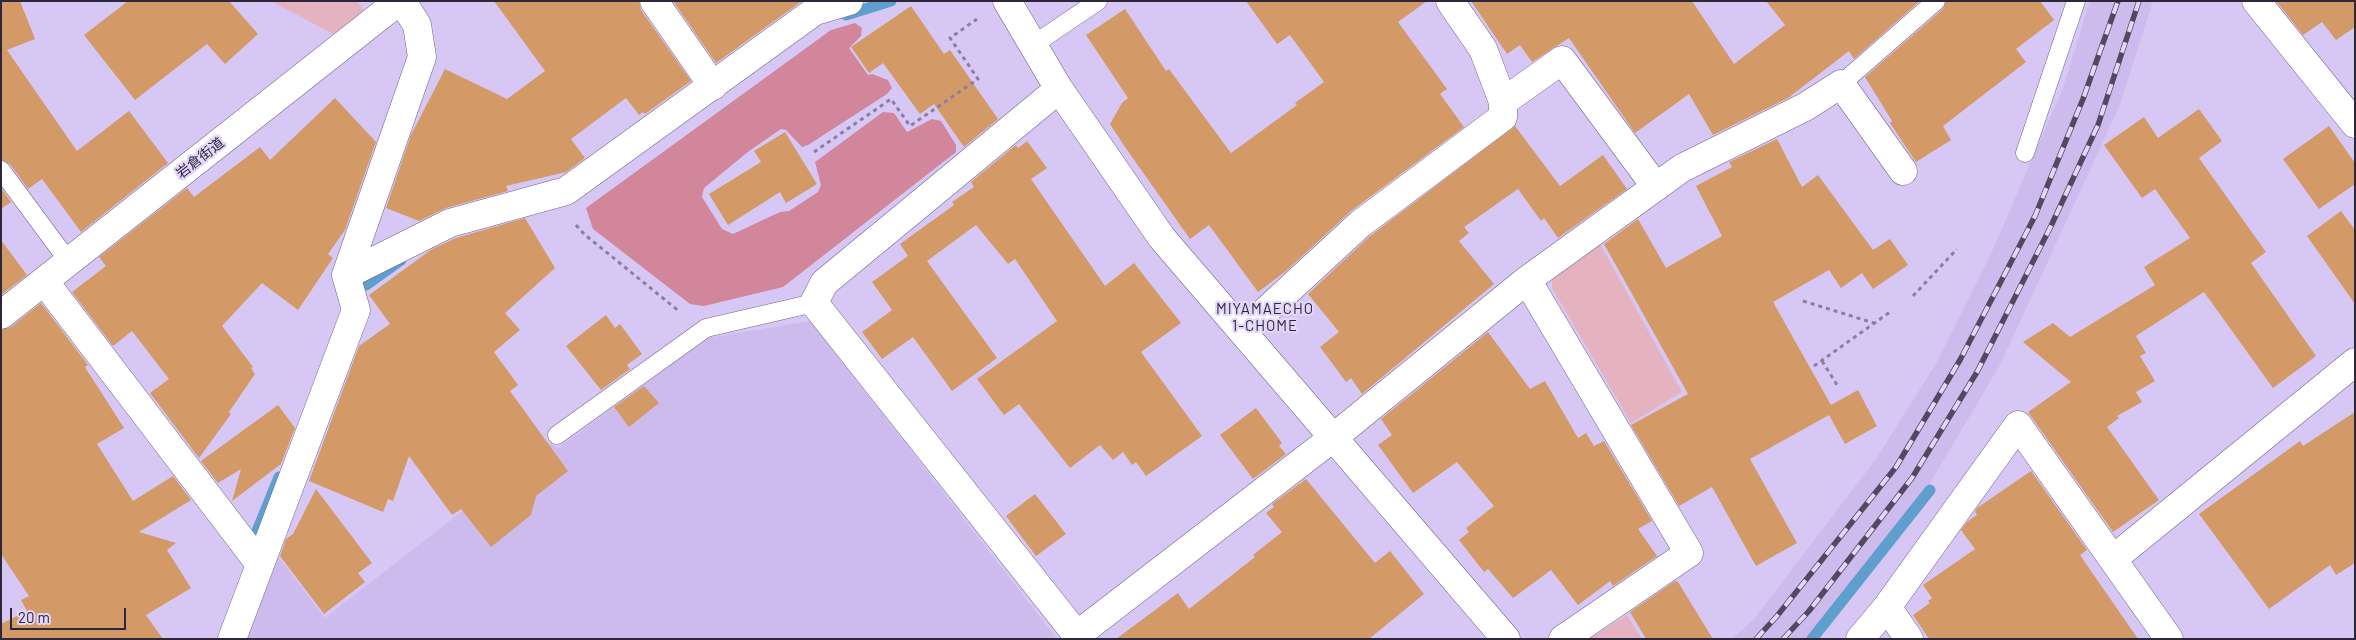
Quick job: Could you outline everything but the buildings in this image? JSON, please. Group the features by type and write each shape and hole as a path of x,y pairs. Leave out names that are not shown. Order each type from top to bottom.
{"street":[{"name":"岩倉街道","path":"1,315 400,1"},
{"path":"232,639 259,563 356,310 346,275 422,57 416,25 400,1"},
{"path":"654,1 713,86"},
{"path":"346,275 450,223 566,191 815,11 849,1"},
{"path":"1007,1 1060,89 1162,238 1506,639"},
{"path":"1243,332 1360,224 1503,117 1503,102 1483,49 1450,1"},
{"path":"2256,1 2355,124"},
{"path":"1503,102 1562,60 1656,187"},
{"path":"1060,89 824,283 814,303 1078,637 1334,437 1527,280 1682,168 1805,107 1841,84 1903,171"},
{"path":"1527,280 1689,553 1564,639"},
{"path":"44,281 259,563"},
{"path":"2113,560 2355,362"},
{"path":"1860,639 1887,607 2018,425 2170,639"},
{"path":"1887,607 1909,639"}],"lane":[{"path":"1033,45 1098,1"},
{"path":"1841,84 1936,1"},
{"path":"2025,153 2076,1"},
{"path":"1,170 69,262"},
{"path":"557,435 706,328 814,303"}],"path":[{"path":"814,152 891,99 910,126 978,79 950,38 980,17"},
{"path":"566,191 568,214 584,234 686,317 706,328"},
{"path":"1913,296 1957,249"},
{"path":"1803,301 1874,323"},
{"path":"1814,366 1890,312"},
{"path":"1822,360 1839,388"}],"shaded area":[{"path":"271,1 356,1 365,10 333,34"},
{"path":"2090,1 2153,1 2119,107 2000,365 1927,488 1807,639 1732,639 1754,619 1876,459 1937,362 1990,256 2063,88"},
{"path":"855,23 862,28 861,36 849,48 868,75 872,74 888,80 892,88 887,94 808,145 802,147 786,130 781,129 749,151 704,188 702,197 722,229 733,234 780,212 789,211 818,192 821,185 815,162 883,112 894,113 907,132 932,119 941,121 956,145 956,152 783,287 704,306 690,304 593,229 586,208 831,30"},
{"path":"1599,242 1682,392 1631,423 1552,288 1552,277"},
{"path":"810,321 1057,639 246,639 277,555 325,618 551,442 558,448 708,338"},
{"path":"1627,615 1642,639 1589,639"}],"waterway":[{"path":"846,15 891,1"},
{"path":"366,285 401,260"},
{"path":"257,531 279,477"},
{"path":"1812,639 1930,490"}],"railway":[{"path":"1756,639 1777,616 1896,467 1960,360 2035,216 2083,99 2118,1"},
{"path":"1783,639 1809,611 1912,478 1977,372 2051,226 2098,125 2139,1"}],"district":[{"name":"MIYAMAECHO 1-CHOME","path":"1265,318"}]}
